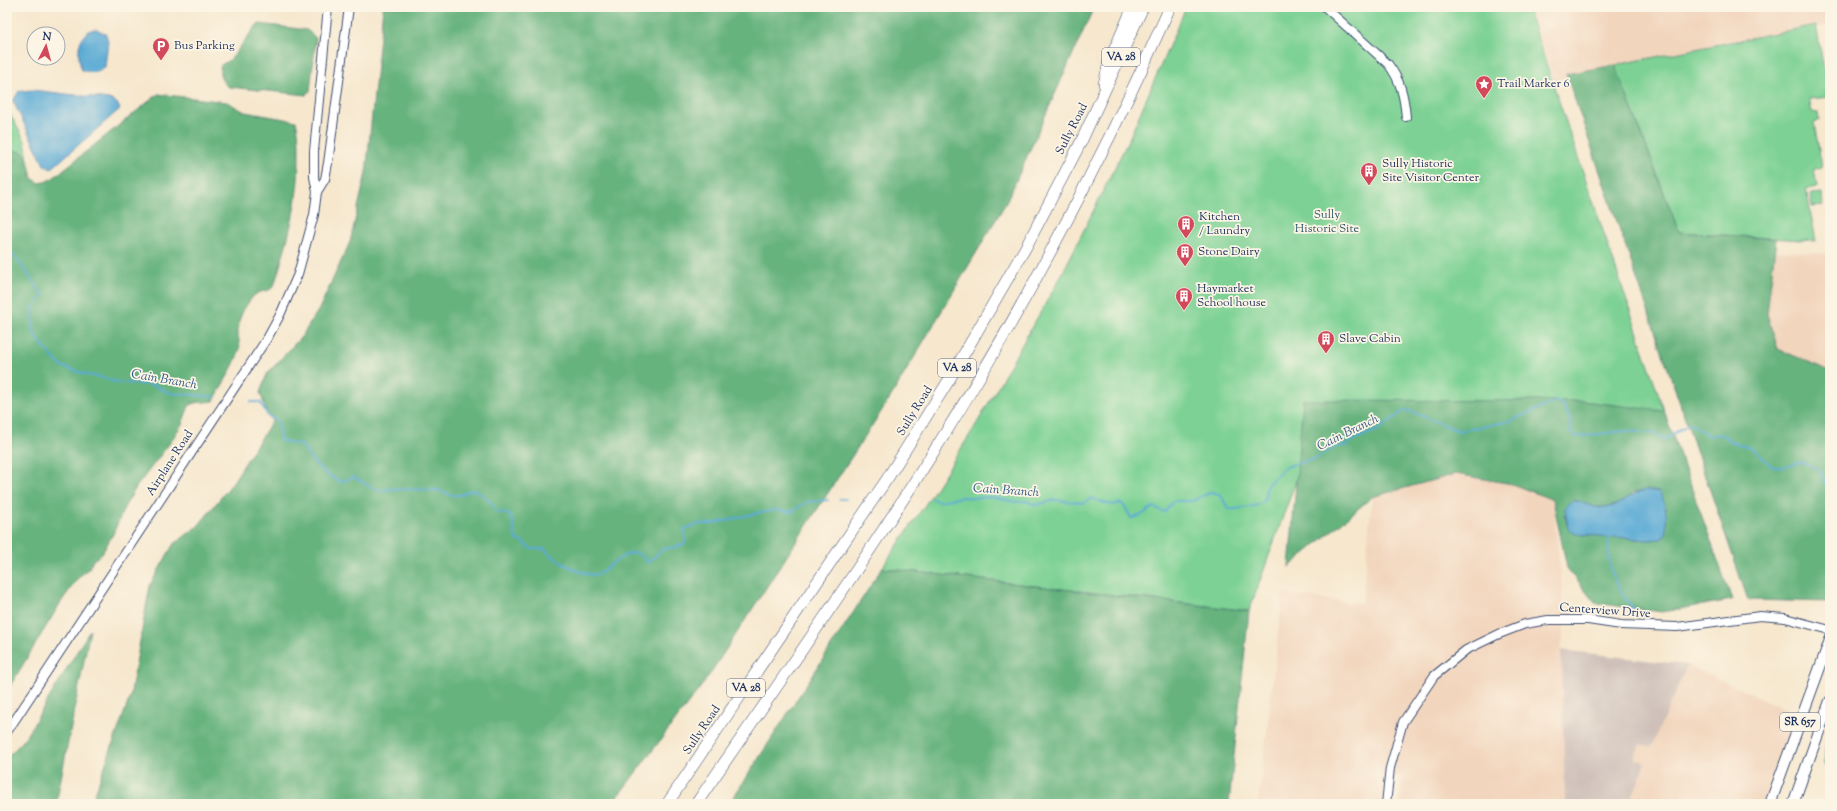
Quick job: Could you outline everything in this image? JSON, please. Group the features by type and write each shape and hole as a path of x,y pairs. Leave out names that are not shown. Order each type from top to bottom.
{"highway":[{"path":"1099,106 1108,62 1133,7"},
{"name":"Sully Road","path":"667,804 878,493 933,407 1027,245 1099,106 1143,7"},
{"name":"VA 28","path":"698,804 709,785 899,505 984,369 1024,301 1078,200 1130,96 1170,7"},
{"path":"1162,26 1173,7"},
{"path":"661,804 698,759"}],"main road":[{"name":"SR 657","path":"1770,804 1830,640"},
{"name":"SR 657","path":"1793,804 1830,701"}],"street":[{"name":"Airplane Road","path":"317,192 314,177 314,151 328,7"},
{"name":"Airplane Road","path":"7,732 268,337 280,315 298,274 309,238 317,192 325,178 349,7"},
{"path":"1324,7 1388,64 1396,75 1402,88 1406,117"},
{"name":"Centerview Drive","path":"1386,804 1391,762 1403,722 1434,676 1466,650 1499,634 1525,624 1548,620 1588,620 1621,625 1677,627 1760,616 1785,618 1830,630"}],"shaded area":[{"path":"1529,7 1830,7 1830,25 1554,81"},
{"path":"1775,251 1830,254 1830,371 1778,349 1767,314"},
{"path":"1456,474 1512,484 1553,500 1565,619 1561,650 1565,804 1399,804 1402,776 1389,777 1385,804 1258,804 1283,594 1362,604 1372,497"},
{"path":"1561,650 1687,665 1651,748 1640,744 1634,758 1646,763 1629,804 1565,804"},
{"path":"1687,665 1802,717 1761,804 1629,804 1646,763 1634,758 1640,744 1651,748"}],"green space":[{"path":"383,7 1094,7 1007,201 890,398 706,680 612,804 91,804 130,697 150,585 173,545 198,526 231,485 272,421 268,416 260,392 267,374 302,336 319,309 350,242 366,173"},
{"name":"Sully Historic Site","path":"1186,7 1527,7 1672,434 1298,475 1249,611 882,568 929,499 976,425 1060,278 1129,139"},
{"path":"260,24 307,30 316,38 310,91 306,95 229,87 222,80 220,71 221,65 231,59 255,27"},
{"path":"1816,25 1829,97 1809,99 1812,112 1818,113 1819,120 1814,123 1822,167 1814,169 1817,187 1806,189 1816,241 1679,232 1615,65"},
{"path":"1615,65 1679,232 1776,239 1767,314 1778,349 1830,371 1830,599 1828,602 1748,600 1566,74"},
{"path":"158,94 227,102 245,112 296,121 299,142 297,189 288,237 274,286 269,290 257,293 246,306 242,314 238,328 240,346 239,351 214,401 194,403 189,406 182,424 169,444 137,486 125,506 113,534 101,555 93,560 90,567 78,578 61,602 7,691 7,149 24,153 28,160 32,178 39,183 45,182 53,178"},
{"path":"7,109 25,141 28,160 24,153 7,149"},
{"path":"1822,193 1823,206 1812,207 1810,194"},
{"path":"1303,400 1583,401 1664,411 1732,600 1662,612 1595,603 1567,568 1553,500 1512,484 1456,474 1372,497 1289,567","holes":["1647,490 1659,492 1661,539 1648,540 1616,537 1608,538 1583,535 1568,529 1565,515 1575,500 1594,507 1608,507 1623,502 1633,493"]},
{"path":"882,568 1249,611 1229,804 729,804"},
{"path":"90,630 56,804 7,804 7,757 23,741"},
{"path":"1830,741 1830,767 1824,764 1826,742"}],"water":[{"path":"96,29 106,34 108,41 105,67 92,73 82,70 79,51 85,34"},
{"path":"33,90 109,99 117,103 120,109 51,169 44,165 13,101 19,91"},
{"path":"1647,490 1659,492 1664,502 1667,524 1664,536 1661,539 1648,540 1616,537 1608,538 1576,534 1568,529 1565,508 1571,502 1575,501 1596,507 1612,506 1617,505 1641,491"}],"waterway":[{"name":"Cain Branch","path":"7,252 14,255 43,295 32,310 34,333 46,350 61,366 116,382 153,385 170,393 216,397"},
{"name":"Cain Branch","path":"933,499 939,501 962,497 990,497 1015,502 1026,501 1036,505 1055,500 1084,503 1091,498 1113,505 1121,503 1131,518 1140,516 1153,507 1165,512 1173,501 1192,501 1212,492 1221,495 1228,509 1241,508 1262,503 1264,501 1267,485 1285,467 1317,458 1335,447 1348,445 1353,440 1380,429 1403,411 1410,411 1459,431 1510,421 1557,401 1560,401 1571,421 1569,431 1575,437 1624,431 1653,433 1666,439 1685,426 1692,424 1709,436 1722,434 1731,442 1751,447 1773,467 1786,466 1795,463 1805,463 1811,465 1822,474 1826,484 1830,488"},
{"name":"Cain Branch","path":"251,402 260,402 268,416 277,420 281,441 302,445 318,467 341,482 353,477 370,487 379,490 437,490 451,495 460,495 472,490 477,491 490,501 496,512 508,514 511,517 516,540 521,541 531,549 544,549 576,570 590,574 597,575 623,556 634,553 640,555 647,563 663,549 684,544 686,538 684,529 699,524 711,524 757,513 779,510 791,512 807,502 828,500"},
{"name":"Cain Branch","path":"840,499 846,499"},
{"path":"1608,538 1611,569 1617,585 1634,610"}],"place":[{"name":"Bus Parking","path":"161,61"},
{"name":"Trail Marker 6","path":"1484,99"},
{"name":"Sully Historic Site Visitor Center","path":"1369,186"},
{"name":"Kitchen / Laundry","path":"1186,239"},
{"name":"Stone Dairy","path":"1185,267"},
{"name":"Haymarket School house","path":"1184,311"},
{"name":"Slave Cabin","path":"1326,354"}]}
